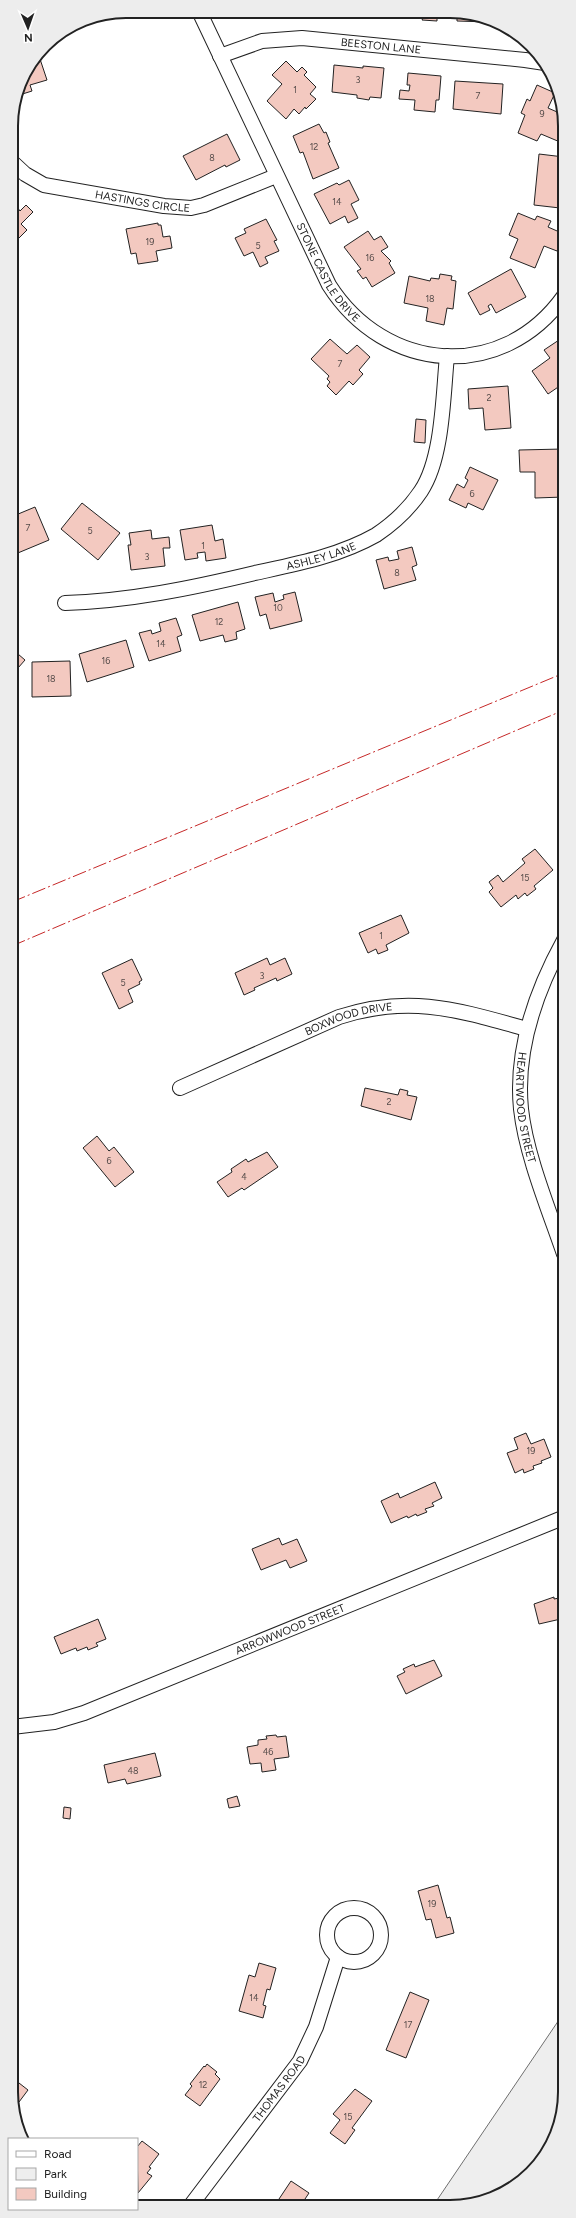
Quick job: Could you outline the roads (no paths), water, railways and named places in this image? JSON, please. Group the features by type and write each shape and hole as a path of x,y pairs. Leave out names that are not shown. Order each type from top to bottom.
{"street":[{"name":"STONE CASTLE DRIVE","path":"202,18 329,285 348,310 372,332 400,347 426,354 447,356 479,353 509,343 536,326 548,316 558,304"},
{"name":"BEESTON LANE","path":"220,56 262,41 302,38 537,62"},
{"name":"HASTINGS CIRCLE","path":"18,168 44,185 178,208 204,205 276,176"},
{"name":"ASHLEY LANE","path":"65,603 106,602 208,584 301,563 341,551 375,535 400,518 422,490 435,457 447,356"},
{"name":"HEARTWOOD STREET","path":"558,953 542,986 527,1029 521,1062 521,1109 540,1182 558,1236"},
{"name":"BOXWOOD DRIVE","path":"180,1088 339,1017 361,1010 404,1005 434,1006 457,1010 527,1029"},
{"name":"ARROWWOOD STREET","path":"18,1726 46,1723 84,1713 558,1519"},
{"name":"THOMAS ROAD","path":"195,2200 300,2061 316,2027 338,1958"}]}
